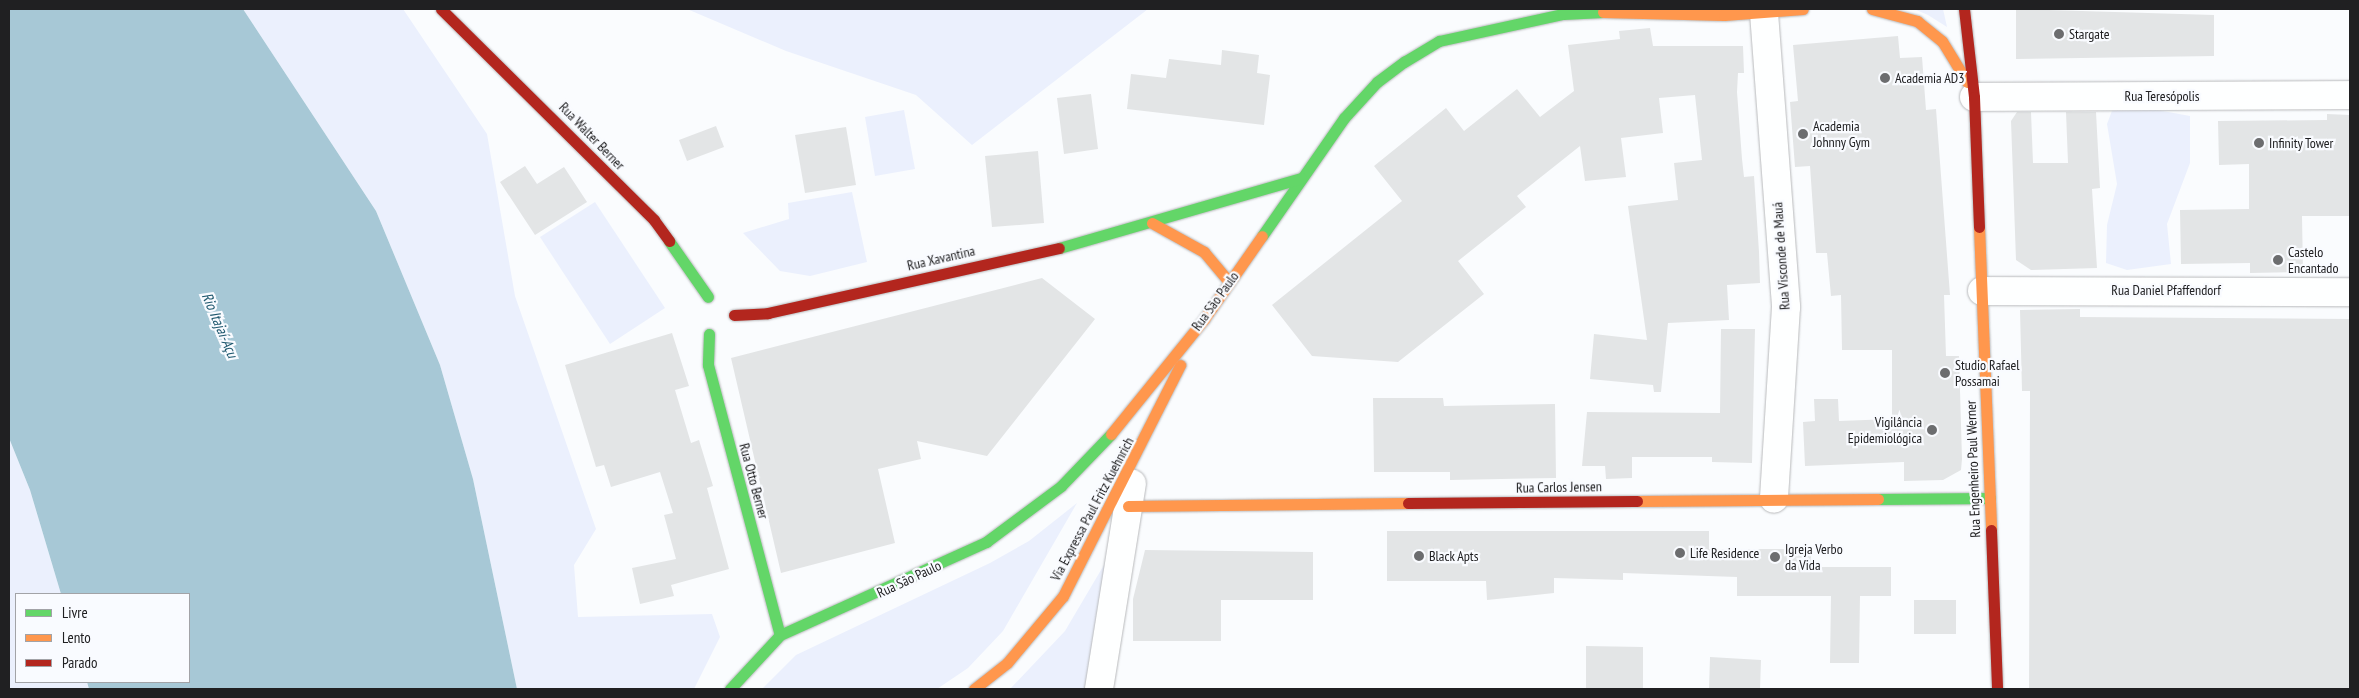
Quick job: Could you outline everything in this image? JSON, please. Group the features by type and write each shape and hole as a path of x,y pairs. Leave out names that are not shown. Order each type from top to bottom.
{"main road":[{"name":"Rua Walter Berner","path":"441,9 654,220 708,297"},
{"name":"Rua São Paulo","path":"1707,9 1724,15"},
{"name":"Rua São Paulo","path":"730,689 780,635 946,562 1027,515 1094,453 1204,319 1344,118 1377,82 1439,41 1563,14 1625,11 1724,15 1803,9"},
{"path":"1872,9 1917,21 1942,41 1960,64 1974,97"},
{"path":"1964,9 1974,97"},
{"path":"1439,41 1480,18"},
{"name":"Rua Engenheiro Paul Werner","path":"1974,97 1997,689"},
{"name":"Rua Xavantina","path":"734,315 768,313 1152,223 1301,178"},
{"path":"1152,223 1204,252 1229,282"},
{"path":"697,309 708,297 726,300 734,315 727,330 709,334 698,324"},
{"name":"Via Expressa Paul Fritz Kuehnrich","path":"974,689 1007,664 1063,596 1136,460 1204,319"},
{"name":"Rua Otto Berner","path":"709,334 708,365 780,635"},
{"name":"Rua Carlos Jensen","path":"1128,506 1990,498"}],"street":[{"name":"Rua Visconde de Mauá","path":"1764,13 1786,307 1774,500"},
{"name":"Rua Teresópolis","path":"1974,97 2350,95"},
{"name":"Rua Daniel Pfaffendorf","path":"1982,291 2350,292"},
{"path":"1099,689 1136,460"}],"shaded area":[{"path":"243,9 403,9 487,134 515,296 596,529 574,565 578,617 712,614 720,637 694,689 517,689 473,479 440,365 376,211"},
{"path":"687,9 1148,9 972,145 916,95 786,51"},
{"path":"1914,9 1943,9 1947,27 1928,15"},
{"path":"2141,107 2190,116 2190,163 2167,224 2171,264 2127,270 2106,263 2107,225 2117,184 2107,124 2113,108"},
{"path":"904,110 915,169 875,176 865,117"},
{"path":"852,192 867,262 810,276 780,271 743,233 789,219 788,203"},
{"path":"595,202 665,308 610,344 540,237"},
{"path":"9,438 30,490 61,593 15,593 15,683 87,683 89,689 9,689"},
{"path":"1077,503 1003,631 968,668 937,689 762,689 796,655 990,563 1029,541"},
{"path":"1111,553 1087,689 1010,689 1065,631"}],"water":[{"name":"Rio Itajaí-Açu","path":"9,9 243,9 376,211 440,365 473,479 517,689 89,689 87,683 190,683 190,593 61,593 30,490 9,438"}],"building":[{"path":"2016,9 2214,15 2214,56 2016,59"},
{"path":"1650,28 1653,46 1743,46 1744,73 1738,73 1737,92 1744,177 1754,176 1760,283 1727,285 1729,320 1668,323 1661,392 1654,392 1653,385 1590,379 1594,334 1647,340 1628,206 1678,200 1674,163 1702,160 1695,95 1659,98 1663,133 1621,138 1626,177 1585,181 1580,146 1517,196 1526,207 1458,261 1484,294 1398,362 1312,356 1272,305 1402,201 1374,166 1446,108 1464,131 1517,89 1540,117 1574,91 1568,45 1620,39 1619,31"},
{"path":"1898,36 1900,58 1922,57 1926,110 1936,109 1950,295 1944,295 1946,356 1959,356 1962,459 1961,470 1943,480 1904,481 1904,462 1805,466 1803,422 1815,421 1814,399 1838,399 1839,421 1892,419 1892,350 1842,350 1841,295 1831,296 1827,253 1816,253 1810,166 1795,167 1790,102 1798,101 1793,45"},
{"path":"1222,50 1259,55 1257,73 1270,75 1264,125 1127,109 1131,74 1166,78 1169,59 1221,65"},
{"path":"1091,94 1098,149 1064,154 1057,98"},
{"path":"2017,112 2031,112 2033,163 2068,163 2066,112 2096,112 2100,188 2092,189 2097,268 2031,270 2016,260 2011,121"},
{"path":"2327,114 2350,115 2350,216 2302,216 2303,272 2250,273 2250,263 2181,264 2180,210 2249,209 2249,164 2219,165 2218,121 2327,120"},
{"path":"716,126 724,147 687,161 679,140"},
{"path":"846,127 856,185 805,193 795,135"},
{"path":"1038,151 1044,223 992,227 985,156"},
{"path":"525,166 537,184 564,167 587,202 535,235 500,182"},
{"path":"1042,278 1095,319 987,456 917,441 921,459 878,469 895,543 781,573 731,358"},
{"path":"2080,309 2080,317 2350,319 2350,689 2029,689 2030,391 2022,391 2020,310"},
{"path":"1721,329 1755,329 1752,463 1712,462 1712,457 1632,457 1632,478 1606,479 1605,466 1582,466 1587,412 1720,413"},
{"path":"672,333 689,386 675,390 691,443 699,440 713,486 707,488 729,569 671,585 674,596 640,604 632,568 676,559 664,515 673,513 660,472 611,487 604,465 596,467 565,365"},
{"path":"1373,398 1443,398 1444,406 1555,404 1556,478 1450,480 1450,472 1374,472"},
{"path":"1387,531 1709,531 1709,549 1811,549 1811,567 1891,567 1891,596 1860,596 1859,663 1830,663 1831,596 1737,596 1737,577 1623,573 1623,580 1554,578 1554,593 1487,600 1486,581 1387,581"},
{"path":"1145,550 1313,552 1313,600 1221,600 1221,641 1133,641 1133,599"},
{"path":"1914,600 1956,600 1956,634 1914,634"},
{"path":"1586,646 1643,647 1643,689 1586,689"},
{"path":"1710,657 1761,660 1760,689 1709,689"}],"traffic: fast":[{"path":"1262,236 1344,118 1377,82 1404,62 1439,41 1563,14 1603,12"},
{"path":"1059,248 1301,178"},
{"path":"669,241 708,297"},
{"path":"709,334 708,365 780,635"},
{"path":"730,689 780,635 986,542 1061,486 1111,434"},
{"path":"1878,499 1990,498"}],"traffic: slow":[{"path":"1603,12 1724,15 1803,9"},
{"path":"1872,9 1917,21 1942,41 1967,82"},
{"path":"1152,223 1204,252 1229,282"},
{"path":"1979,227 1991,530"},
{"path":"1111,434 1204,319 1262,236"},
{"path":"974,689 1007,663 1063,596 1180,365"},
{"path":"1637,501 1878,499"},
{"path":"1128,506 1408,503"}],"traffic: jam":[{"path":"441,9 654,220 669,241"},
{"path":"1964,9 1974,97 1979,227"},
{"path":"734,315 768,313 1059,248"},
{"path":"1408,503 1637,501"},
{"path":"1991,530 1997,689"}],"place":[{"name":"Stargate","path":"2059,34"},
{"name":"Academia AD3","path":"1885,78"},
{"name":"Academia Johnny Gym","path":"1803,134"},
{"name":"Infinity Tower","path":"2259,143"},
{"name":"Castelo Encantado","path":"2278,260"},
{"name":"Studio Rafael Possamai","path":"1945,373"},
{"name":"Vigilância Epidemiológica","path":"1932,430"},
{"name":"Life Residence","path":"1680,553"},
{"name":"Black Apts","path":"1419,556"},
{"name":"Igreja Verbo da Vida","path":"1775,557"}]}
